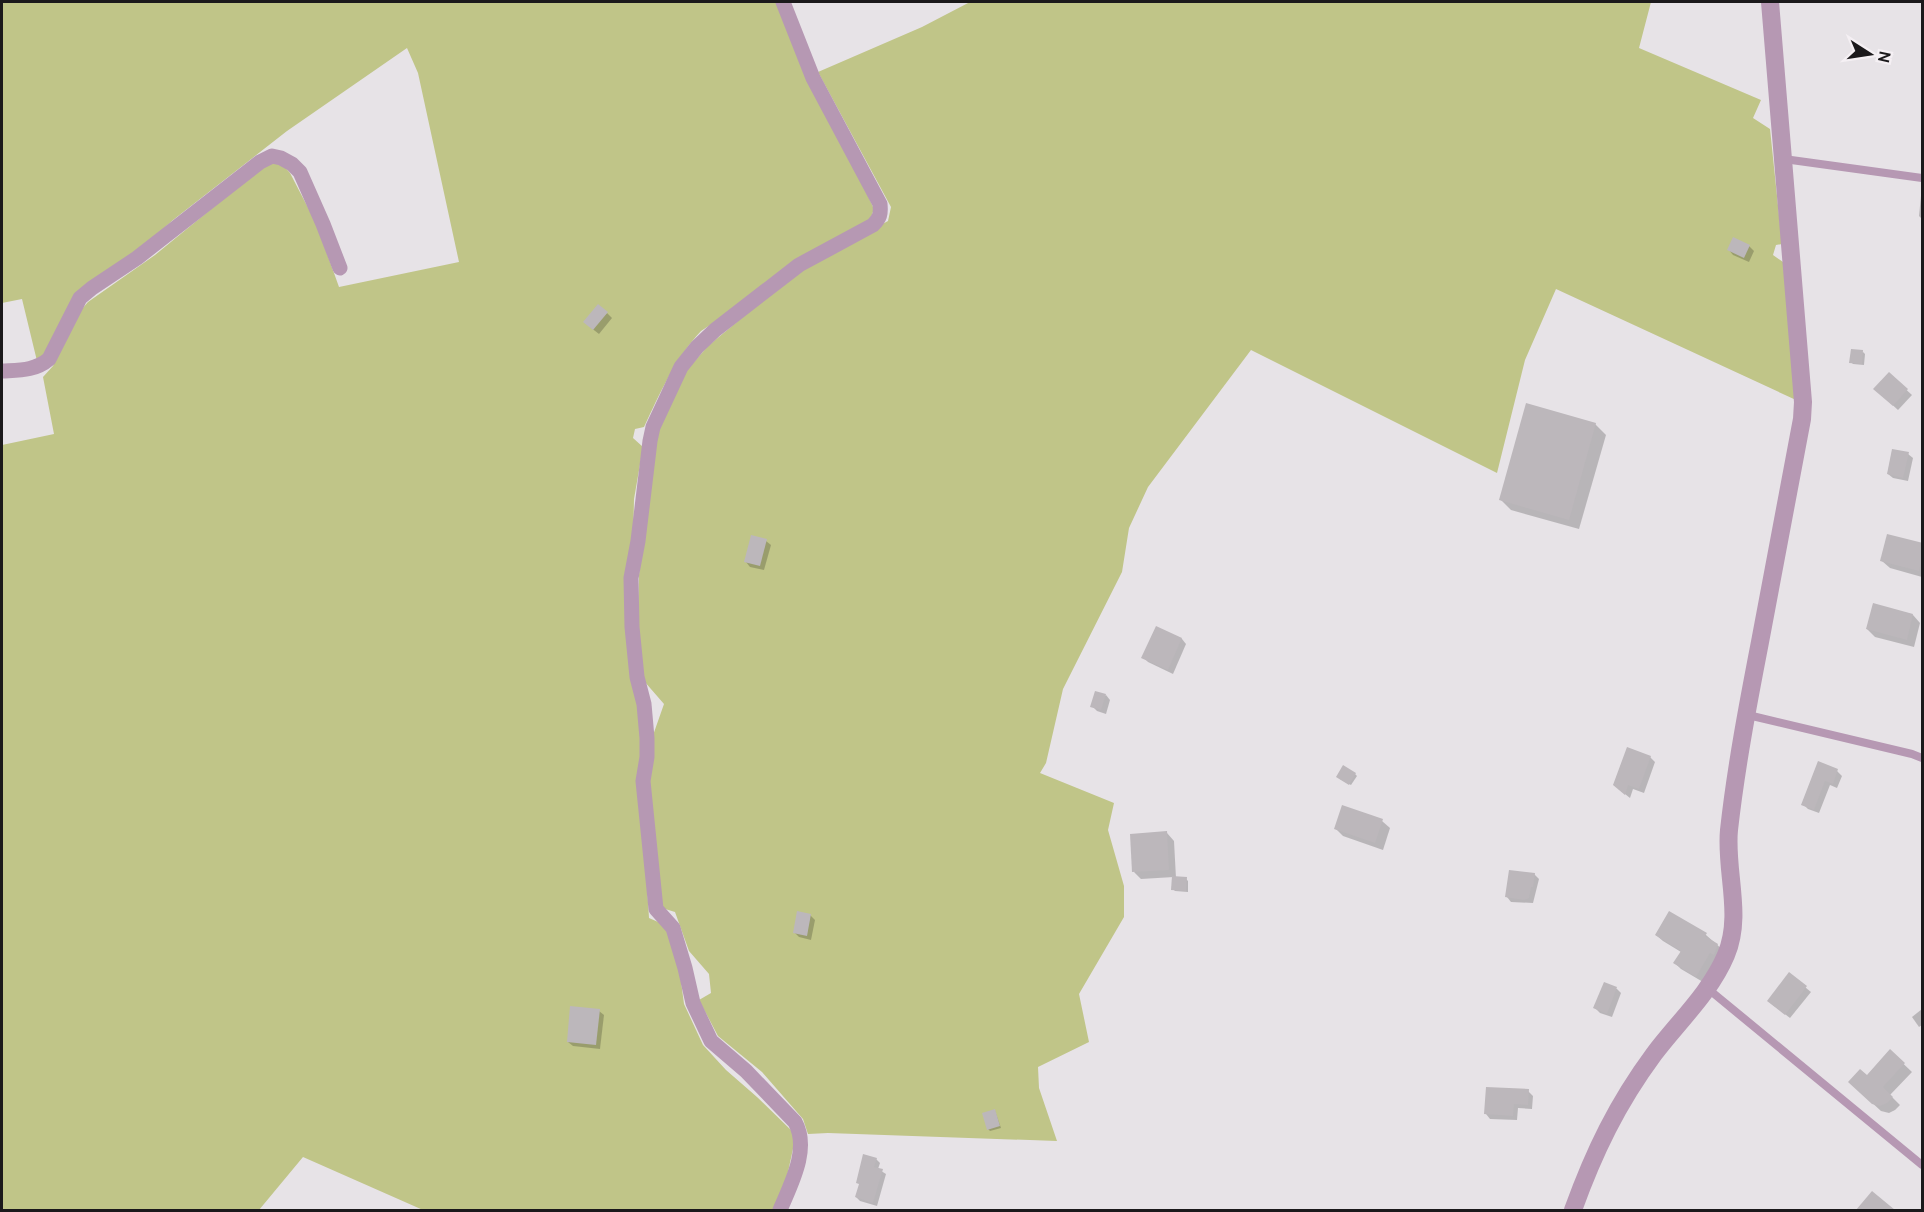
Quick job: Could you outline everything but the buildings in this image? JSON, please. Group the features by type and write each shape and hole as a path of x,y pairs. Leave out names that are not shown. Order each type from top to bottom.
{"street":[{"path":"780,1210 796,1171 801,1143 800,1131 795,1122 746,1071 711,1041 693,1003 672,928 656,909 643,781 647,757 644,704 637,677 632,627 631,578 639,542 653,427 681,367 715,330 767,288 799,265 873,225 879,219 881,212 880,204 813,78 783,2"},
{"path":"1573,1210 1600,1142 1654,1055 1707,988 1725,956 1733,924 1728,843 1746,715 1802,419 1803,402 1770,2"},
{"path":"2,371 33,369 41,366 49,359 80,298 137,258 260,162 272,156 292,164 300,172 340,268"}],"lane":[{"path":"1783,158 1923,178"},
{"path":"1746,715 1923,758"},
{"path":"1707,988 1923,1165"}],"green space":[{"path":"2,2 777,2 874,209 870,220 701,331 676,365 644,427 635,429 633,438 643,447 634,499 633,545 642,728 643,822 649,918 665,925 680,974 684,1004 703,1045 726,1070 796,1135 786,1181 775,1210 423,1210 303,1157 259,1210 2,1210 2,445 54,434 43,377 53,366 82,309 88,302 155,255 266,164 274,162 283,165 290,173 316,223 339,287 459,262 418,73 407,48 287,131 173,220 134,255 100,275 46,356 37,361 22,299 2,303"},
{"path":"970,2 1651,2 1639,48 1761,100 1753,118 1770,129 1782,244 1776,245 1773,255 1783,262 1796,400 1556,289 1525,360 1497,473 1251,350 1148,487 1129,528 1122,572 1063,689 1046,763 1040,773 1114,803 1108,830 1124,886 1124,917 1079,994 1089,1042 1038,1067 1039,1088 1057,1141 808,1134 803,1119 762,1072 718,1036 699,1000 711,993 709,974 689,951 675,912 662,908 649,788 651,741 664,704 644,681 638,621 639,575 656,437 686,371 708,346 802,268 888,221 891,207 818,72 922,27"}]}
